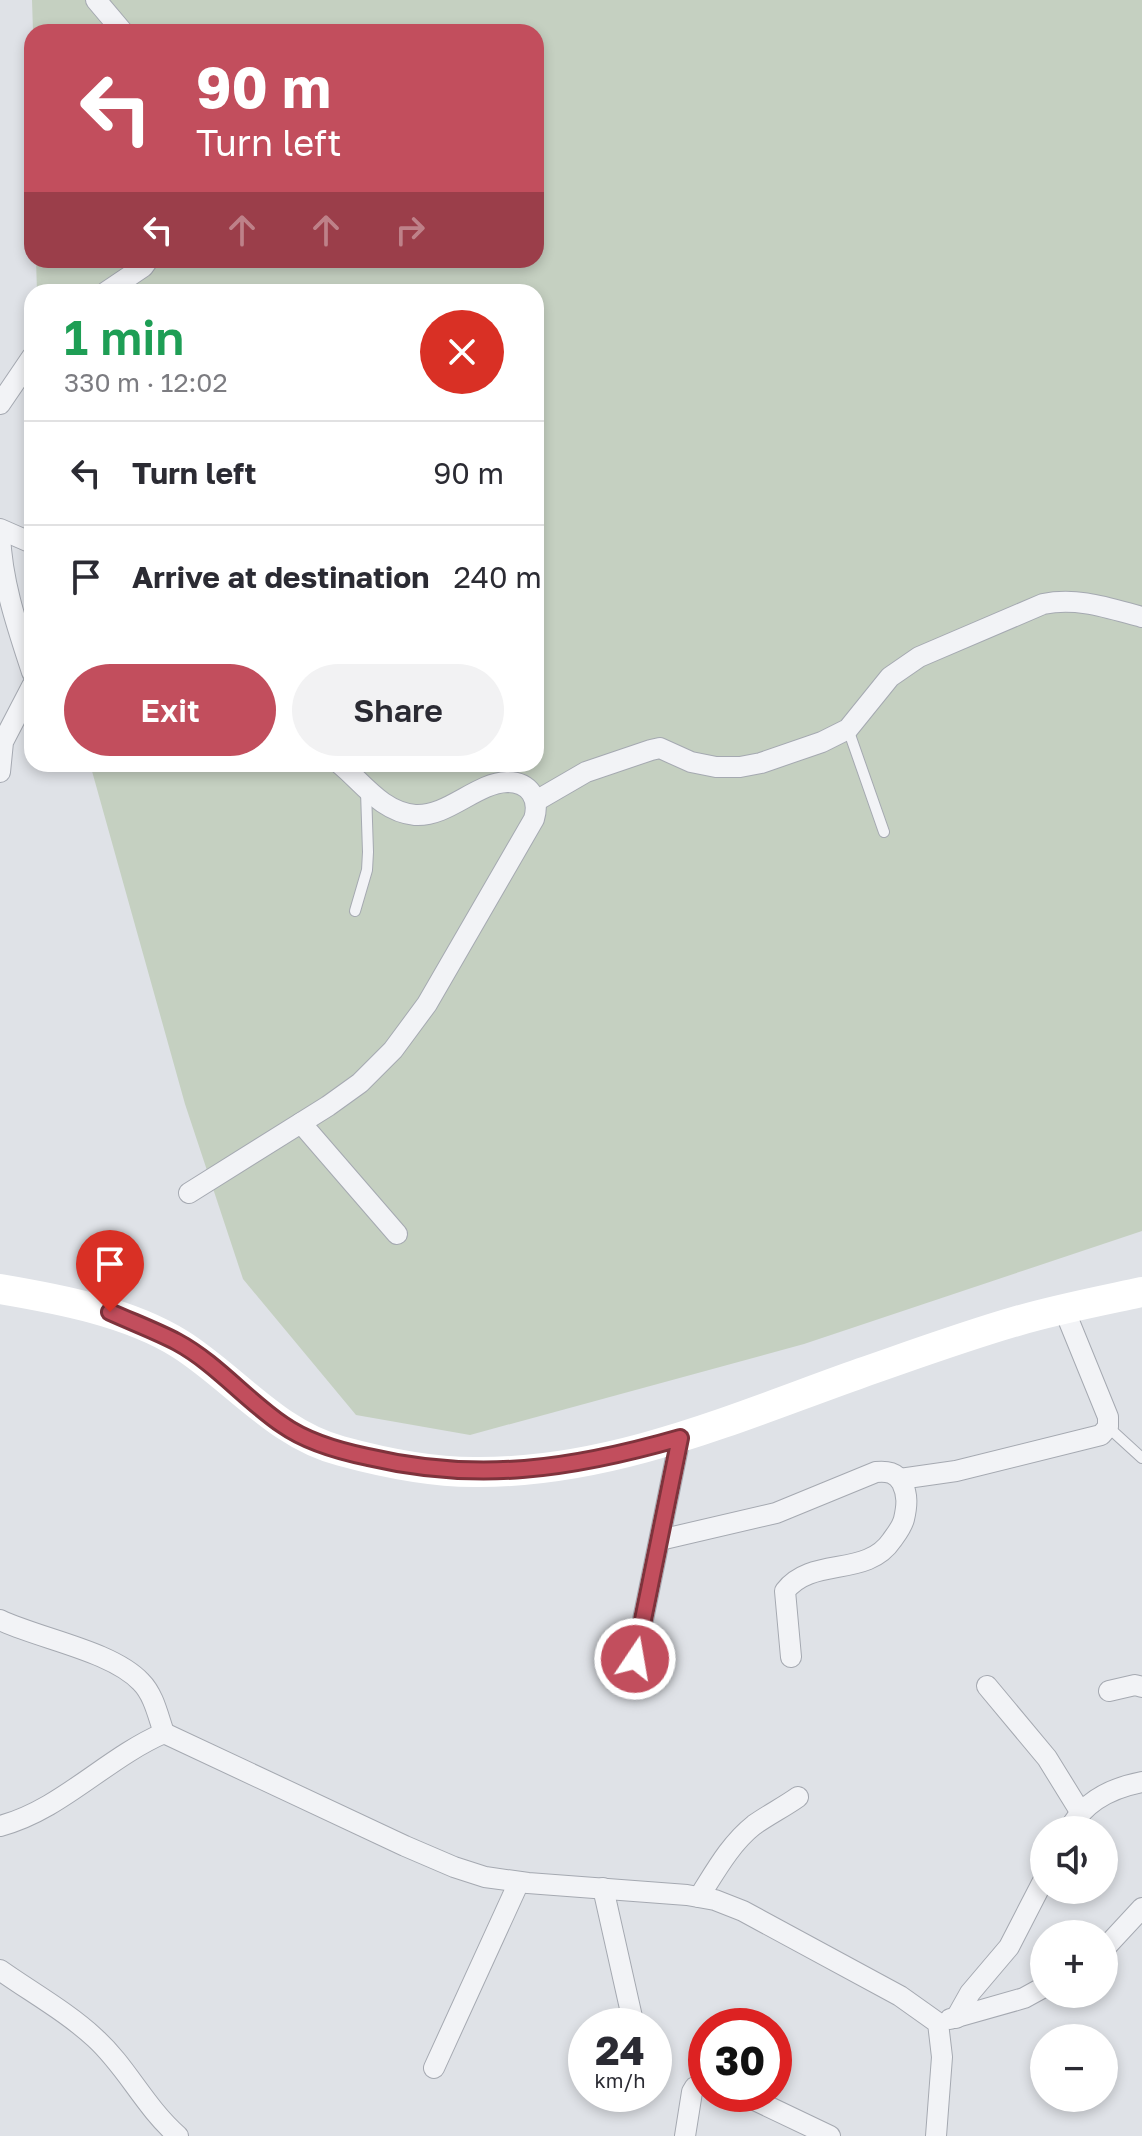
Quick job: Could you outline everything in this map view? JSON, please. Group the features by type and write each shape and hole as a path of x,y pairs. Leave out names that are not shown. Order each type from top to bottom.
{"main road":[{"path":"0,1289 95,1309 124,1318 178,1343 284,1426 337,1450 389,1462 478,1472 552,1467 619,1455 680,1438 1018,1320 1142,1292"}],"street":[{"path":"96,0 116,24"},
{"path":"118,284 142,268"},
{"path":"0,404 24,369"},
{"path":"0,529 24,540"},
{"path":"0,535 1,565 7,596 24,648"},
{"path":"536,801 586,772 660,748 691,762 716,767 740,767 822,742 848,729 890,677 919,657 1043,604 1063,600 1081,601 1142,617"},
{"path":"0,772 1,742 24,704"},
{"path":"189,1193 360,1083 393,1050 418,1016 534,819 536,801 531,791 523,785 507,782 492,786 448,808 419,815 398,812 366,791 348,772"},
{"path":"301,1123 397,1234"},
{"path":"900,1479 974,1467 1101,1435 1108,1427 1108,1417 1064,1309"},
{"path":"635,1659 680,1438"},
{"path":"660,1540 776,1513 876,1472 889,1471 900,1479 906,1492 907,1507 903,1524 887,1548 873,1559 856,1565 808,1574 785,1591 791,1657"},
{"path":"0,1620 120,1665 143,1683 155,1705 164,1733 454,1867 485,1877 519,1882 699,1897 743,1911 947,2020 1030,1995"},
{"path":"1109,1691 1135,1685 1142,1687"},
{"path":"987,1686 1047,1758 1072,1816"},
{"path":"0,1826 46,1808 139,1744 164,1733"},
{"path":"1080,1816 1090,1802 1108,1792 1142,1782"},
{"path":"699,1897 722,1859 740,1839 798,1797"},
{"path":"434,2068 519,1882"},
{"path":"603,1888 630,2008"},
{"path":"936,2136 947,2020 1009,1947 1031,1904"},
{"path":"1118,1934 1142,1908"},
{"path":"0,1970 95,2037 150,2109 178,2136"},
{"path":"685,2136 689,2112"},
{"path":"780,2112 830,2136"}],"lane":[{"path":"848,729 884,832"},
{"path":"355,911 367,870 366,791"},
{"path":"1108,1427 1142,1458"}],"green space":[{"path":"32,0 1142,0 1142,1231 804,1344 470,1435 356,1415 243,1279 185,1104 92,772 544,772 544,284 37,284 36,268 544,268 544,24 33,24"}],"route":[{"path":"110,1312 178,1343 284,1426 337,1450 402,1465 478,1472 552,1467 619,1455 680,1438 635,1659"}]}
